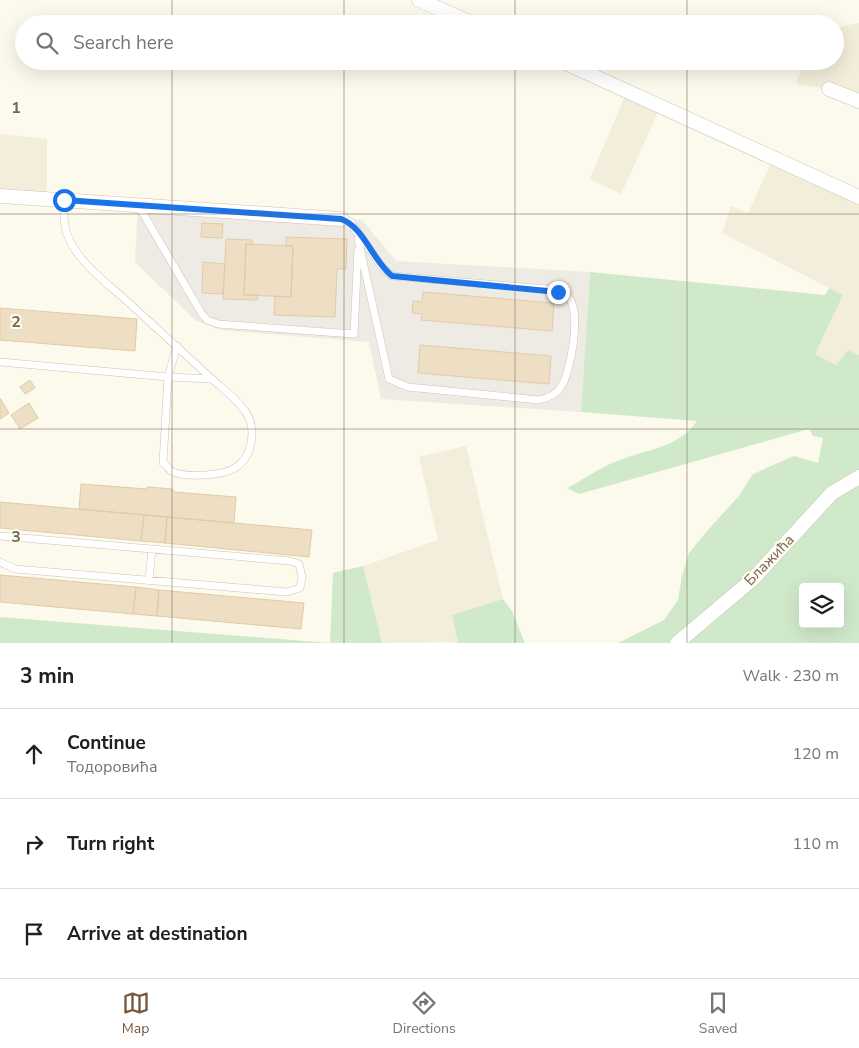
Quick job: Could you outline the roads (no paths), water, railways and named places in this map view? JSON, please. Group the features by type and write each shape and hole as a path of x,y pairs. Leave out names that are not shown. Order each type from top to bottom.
{"street":[{"path":"419,0 453,15"},
{"path":"581,70 859,197"},
{"path":"829,89 859,101"},
{"path":"0,196 341,219"},
{"name":"Блажића","path":"677,643 753,579 832,494 859,477"}],"lane":[{"path":"64,200 64,218 67,235 86,262 244,409 251,421 250,446 244,460 235,468 222,473 187,475 172,471 163,463 168,377 176,346"},
{"path":"138,205 202,314 207,320 218,324 354,334 358,240"},
{"path":"341,219 351,222 356,229 382,267 392,276 547,289 569,298 575,309 575,324 567,372 562,387 552,396 539,400 408,387 389,378 356,229"},
{"path":"0,362 168,377 212,379"},
{"path":"0,536 290,561 299,564 302,570 302,583 300,588 294,592 287,592 15,569 0,562"},
{"path":"150,581 152,549"}]}
